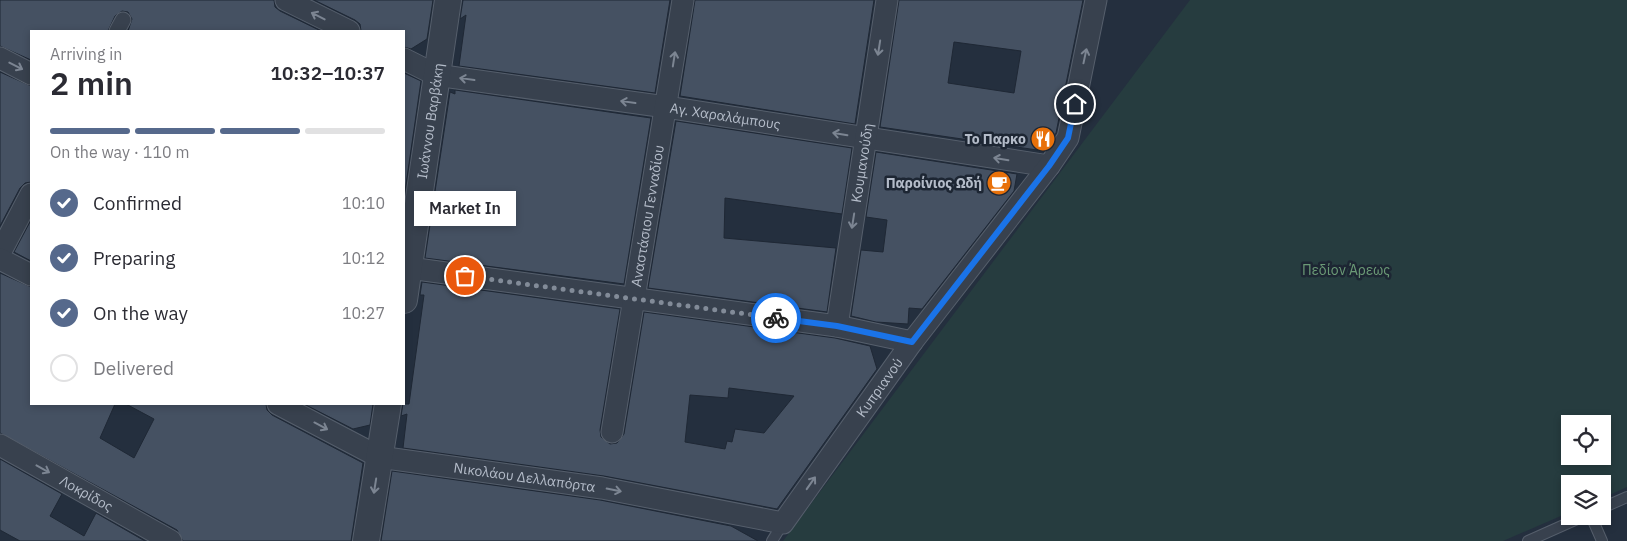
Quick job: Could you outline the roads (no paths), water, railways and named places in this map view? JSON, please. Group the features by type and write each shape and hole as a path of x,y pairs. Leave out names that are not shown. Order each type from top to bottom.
{"street":[{"path":"286,0 347,30"},
{"name":"Ιωάννου Βαρβάκη","path":"405,284 448,0"},
{"name":"Αναστάσιου Γενναδίου","path":"612,432 684,0"},
{"name":"Κουμανούδη","path":"837,326 887,0"},
{"name":"Κυπριανού","path":"783,523 912,342 1049,166 1068,138 1096,0"},
{"path":"0,58 30,73"},
{"name":"Αγ. Χαραλάμπους","path":"405,60 436,75 666,107 1049,166"},
{"path":"0,252 30,196"},
{"path":"0,259 30,274"},
{"path":"406,267 837,326 912,342"},
{"name":"Νικολάου Δελλαπόρτα","path":"280,405 380,457 602,488 783,523"},
{"path":"366,541 388,405"},
{"name":"Λοκρίδος","path":"0,445 172,541"}],"lane":[{"path":"1611,504 1627,497"},
{"name":"Κυπριανού","path":"772,541 783,523"},
{"path":"1528,541 1564,525"},
{"path":"1594,525 1602,541"}],"place":[{"name":"Το Παρκο","path":"1043,139"},
{"name":"Παροίνιος Ωδή","path":"999,183"},
{"name":"Market In","path":"465,276"}],"park label":[{"name":"Πεδίον Άρεως","path":"1346,270"}]}
